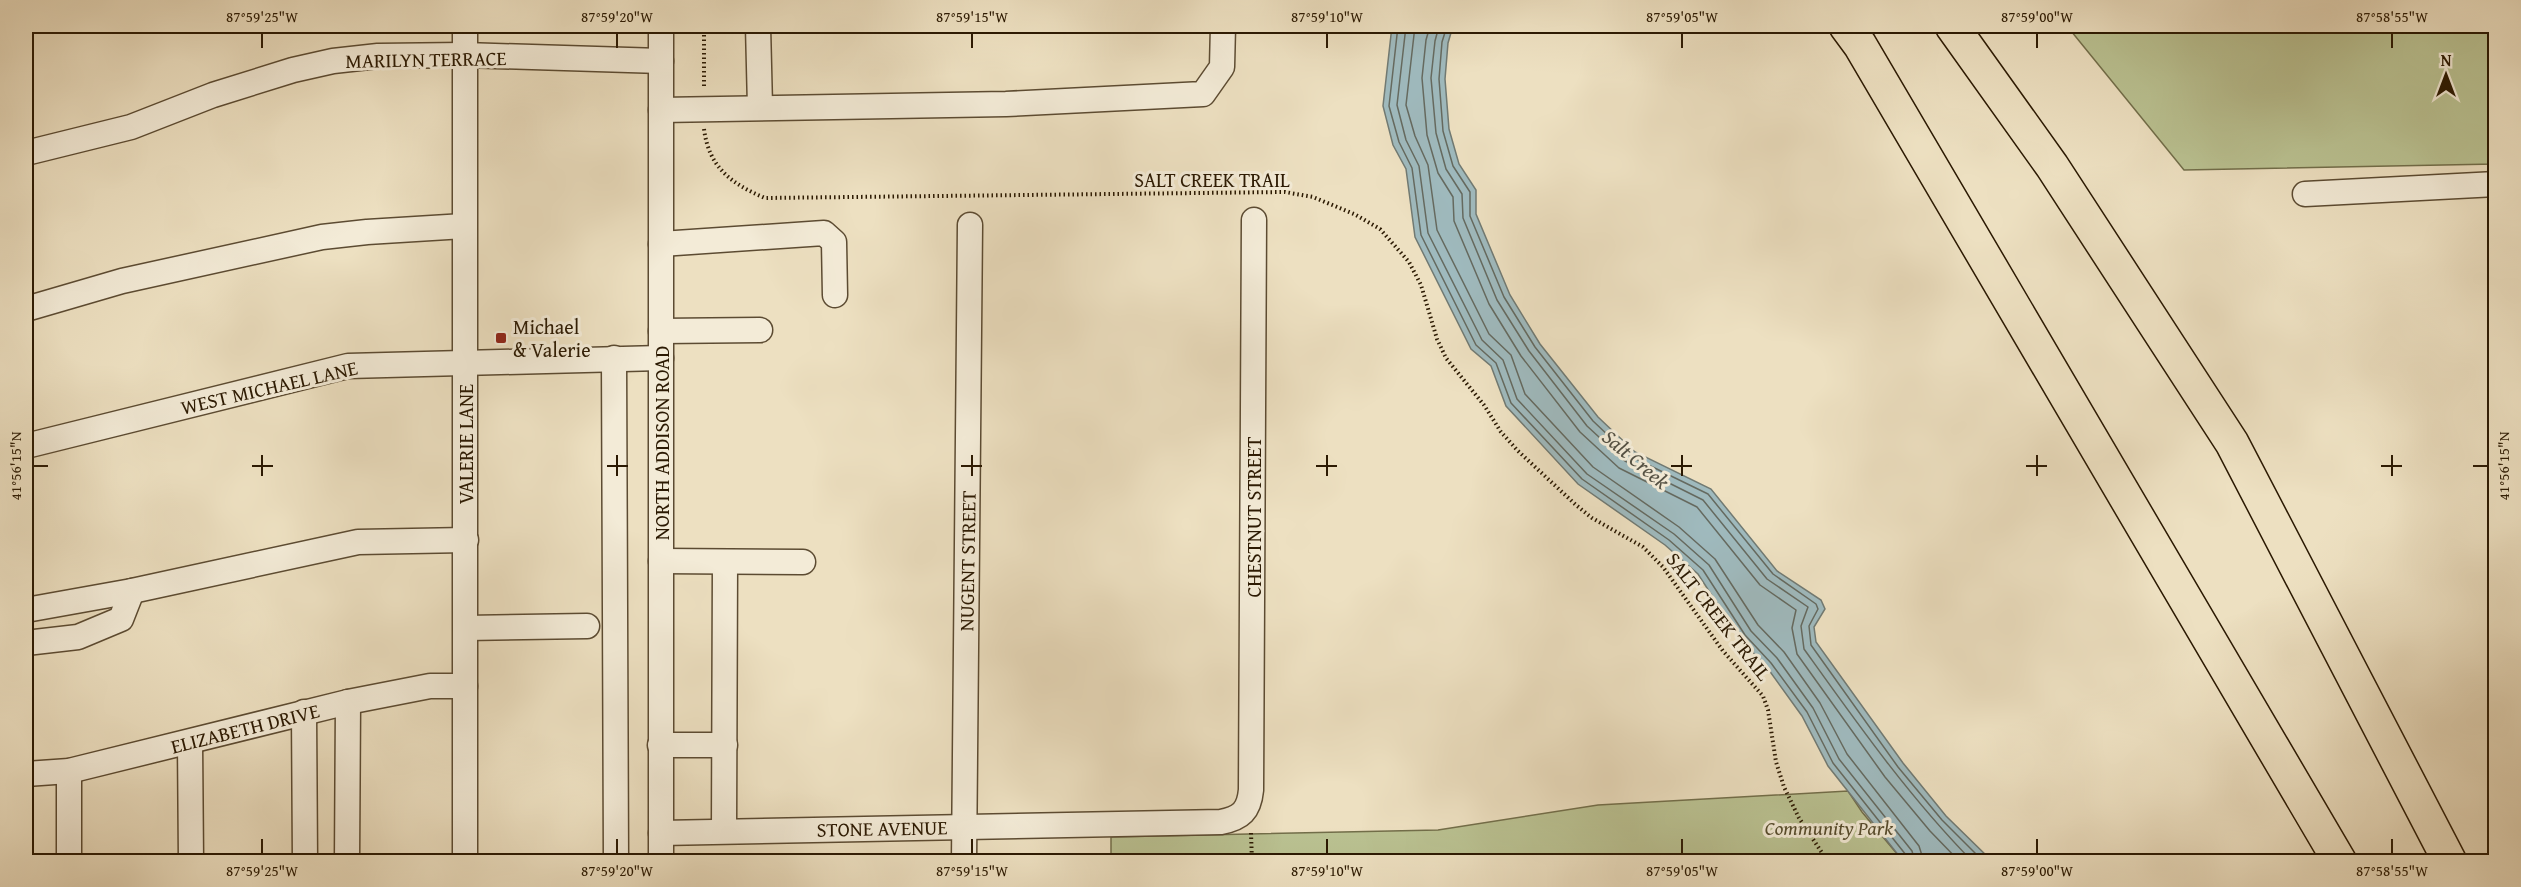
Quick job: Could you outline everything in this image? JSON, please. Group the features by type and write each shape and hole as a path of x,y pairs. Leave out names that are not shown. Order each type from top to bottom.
{"highway":[{"path":"1846,26 1860,45 2340,861"},
{"path":"1952,26 2052,166 2232,443 2450,861"}],"street":[{"name":"VALERIE LANE","path":"465,26 465,861"},
{"name":"NORTH ADDISON ROAD","path":"661,26 661,861"},
{"path":"758,26 760,107"},
{"path":"661,110 1006,104 1203,94 1222,67 1223,26"},
{"name":"MARILYN TERRACE","path":"26,153 131,127 213,95 293,70 333,61 378,56 464,55 661,61"},
{"path":"2305,194 2496,184"},
{"name":"CHESTNUT STREET","path":"1245,813 1251,790 1254,220"},
{"name":"NUGENT STREET","path":"964,861 970,225"},
{"path":"26,309 122,281 322,237 464,226"},
{"path":"661,244 824,233 834,242 835,295"},
{"path":"661,331 760,330"},
{"path":"614,358 616,861"},
{"name":"WEST MICHAEL LANE","path":"26,446 348,366 662,358"},
{"path":"26,610 132,591 358,542 466,540"},
{"path":"661,561 803,562"},
{"path":"724,831 725,562"},
{"path":"26,644 78,637 122,619 132,591"},
{"path":"466,628 587,626"},
{"name":"ELIZABETH DRIVE","path":"26,774 69,771 348,702 430,686 465,686"},
{"path":"347,861 348,702"},
{"path":"304,712 305,861"},
{"path":"190,742 191,861"},
{"path":"660,746 725,745"},
{"path":"69,771 69,861"},
{"name":"STONE AVENUE","path":"661,833 1221,822 1236,819 1245,813"}],"path":[{"name":"SALT CREEK TRAIL","path":"704,26 705,138 721,172 748,191 765,198 1285,192 1313,197 1354,214 1380,229 1409,262 1421,285 1437,339 1446,358 1484,405 1500,432 1576,505 1592,518 1643,547 1663,567 1723,651 1763,696 1768,710 1776,762 1784,787 1799,818 1828,861"}],"green space":[{"path":"2067,26 2495,26 2495,164 2184,170"},
{"name":"Community Park","path":"1848,791 1862,812 1903,861 1111,862 1111,837 1438,830 1598,805"}],"water":[{"name":"Salt Creek","path":"1392,26 1453,26 1448,43 1445,79 1449,129 1459,164 1476,190 1476,214 1510,295 1540,344 1598,417 1635,452 1711,489 1777,571 1821,600 1825,609 1814,627 1816,642 1903,763 1946,816 1992,861 1903,861 1828,766 1802,716 1766,666 1740,639 1698,574 1665,545 1578,484 1506,406 1491,366 1471,349 1415,237 1406,169 1393,145 1383,106"}],"place":[{"name":"Michael & Valerie","path":"501,338"}]}
